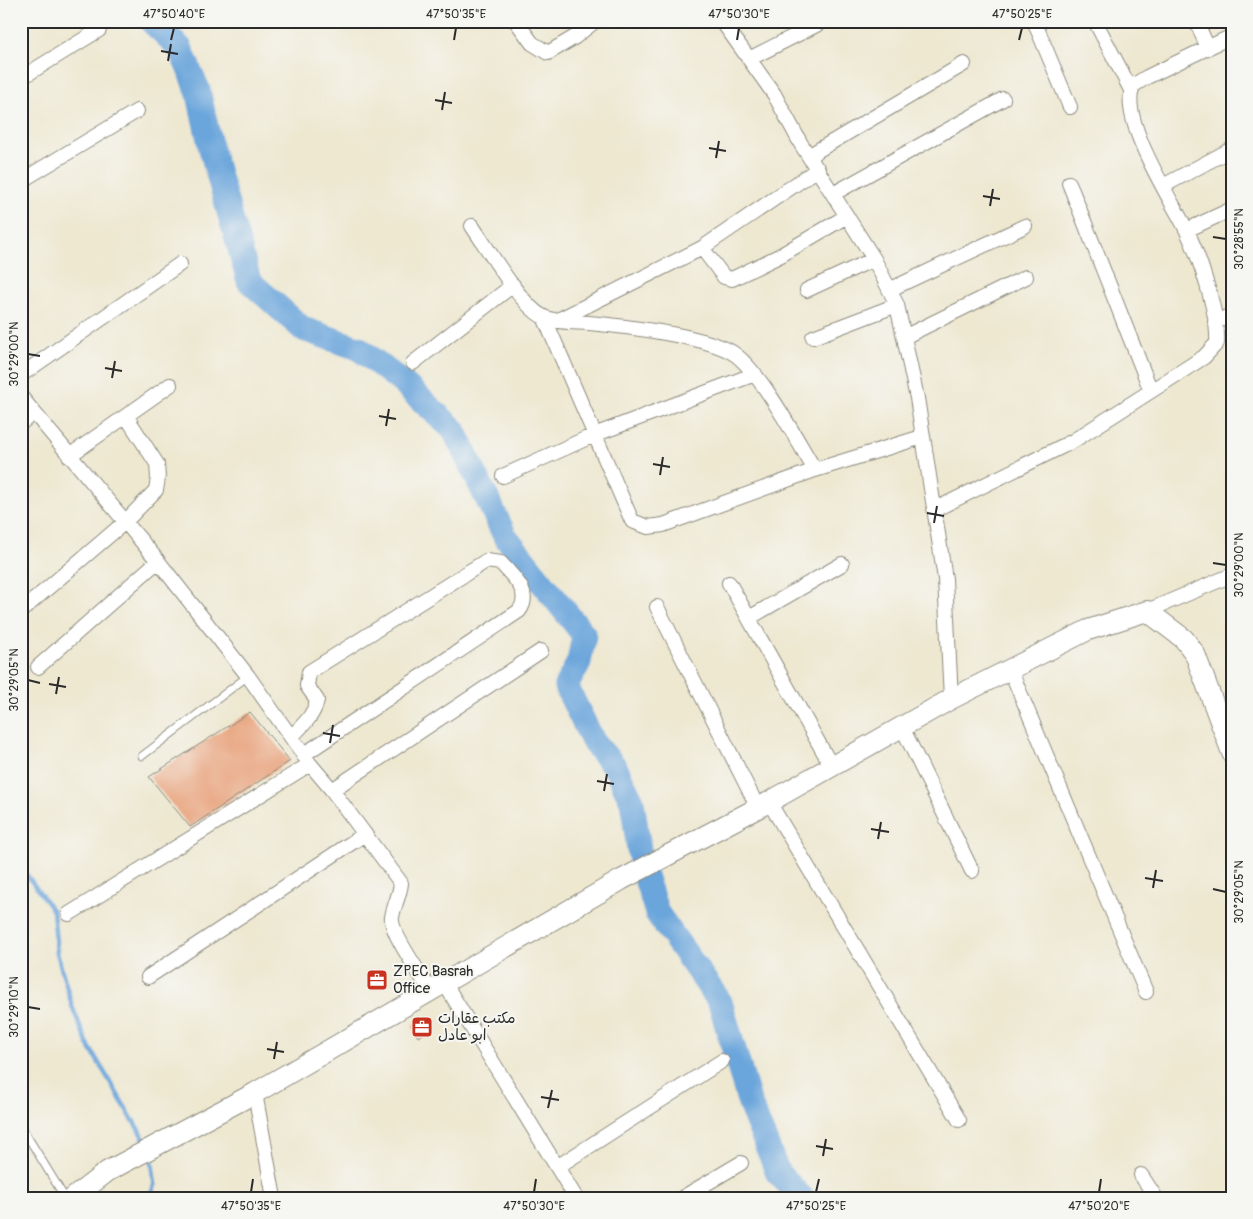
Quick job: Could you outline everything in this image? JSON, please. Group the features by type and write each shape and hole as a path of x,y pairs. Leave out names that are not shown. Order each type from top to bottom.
{"main road":[{"path":"73,1198 108,1171 255,1093 621,880 764,805 951,699 1088,630 1147,610 1184,639 1195,654 1232,753"}],"street":[{"path":"516,21 532,43 548,53 575,37 595,21"},
{"path":"722,21 774,94 801,144 810,155 874,259 891,289 897,305 922,437 945,579 951,699"},
{"path":"749,60 824,21"},
{"path":"1034,21 1070,107"},
{"path":"934,510 1073,441 1213,349 1217,343 1215,322 1196,253 1187,230 1149,161 1139,136 1131,90 1095,21"},
{"path":"1196,21 1208,48"},
{"path":"21,78 99,30"},
{"path":"1131,90 1134,85 1147,77 1232,36"},
{"path":"810,155 964,64"},
{"path":"833,194 1003,99"},
{"path":"21,181 137,111"},
{"path":"1163,186 1232,149"},
{"path":"558,320 702,248 818,169"},
{"path":"1069,183 1151,391"},
{"path":"1187,230 1232,209"},
{"path":"702,248 724,277 732,279 781,256 847,216"},
{"path":"472,226 513,285 532,308 544,317 632,327 713,345 735,354 755,374 815,470"},
{"path":"891,289 1025,226"},
{"path":"807,290 874,259"},
{"path":"21,375 180,264"},
{"path":"904,337 1026,277"},
{"path":"413,363 513,285"},
{"path":"813,337 897,305"},
{"path":"1215,322 1232,315"},
{"path":"544,317 632,521 648,527 663,525 815,470 922,437"},
{"path":"503,476 594,435 755,374"},
{"path":"69,456 170,385"},
{"path":"21,397 158,562 248,676 307,760 366,834 401,883 400,894 391,918 395,932 438,988 576,1198"},
{"path":"21,423 33,413"},
{"path":"21,611 125,522 156,490 158,478 157,464 126,416"},
{"path":"69,914 307,760 519,610 524,604 525,597 522,588 501,563 486,561 309,672 307,686 317,700 316,708 291,737"},
{"path":"38,667 158,562"},
{"path":"749,618 842,564"},
{"path":"1147,610 1232,575"},
{"path":"730,583 832,767"},
{"path":"657,607 764,805 959,1120"},
{"path":"332,790 541,651"},
{"path":"1010,669 1146,992"},
{"path":"902,727 972,871"},
{"path":"148,977 366,834"},
{"path":"557,1167 722,1060"},
{"path":"255,1093 274,1198"},
{"path":"682,1198 741,1163"},
{"path":"1141,1175 1156,1198"}],"lane":[{"path":"142,756 248,676"},
{"path":"21,1126 65,1198"}],"building":[{"path":"250,712 290,761 190,827 149,777"},
{"name":"مكتب عقارات ابو عادل","path":"425,1017 432,1028 418,1037 412,1025"}],"waterway":[{"path":"151,21 180,48 198,90 211,149 249,281 303,329 358,348 403,383 454,430 505,536 584,635 579,662 566,686 594,743 615,767 632,801 641,863 657,913 720,1002 750,1104 778,1173 802,1198"},
{"path":"21,867 53,911 57,953 72,1006 87,1043 147,1144"},
{"path":"149,1198 155,1185 151,1154"}],"place":[{"name":"ZPEC Basrah Office","path":"377,980"},
{"name":"مكتب عقارات ابو عادل","path":"422,1027"}]}
